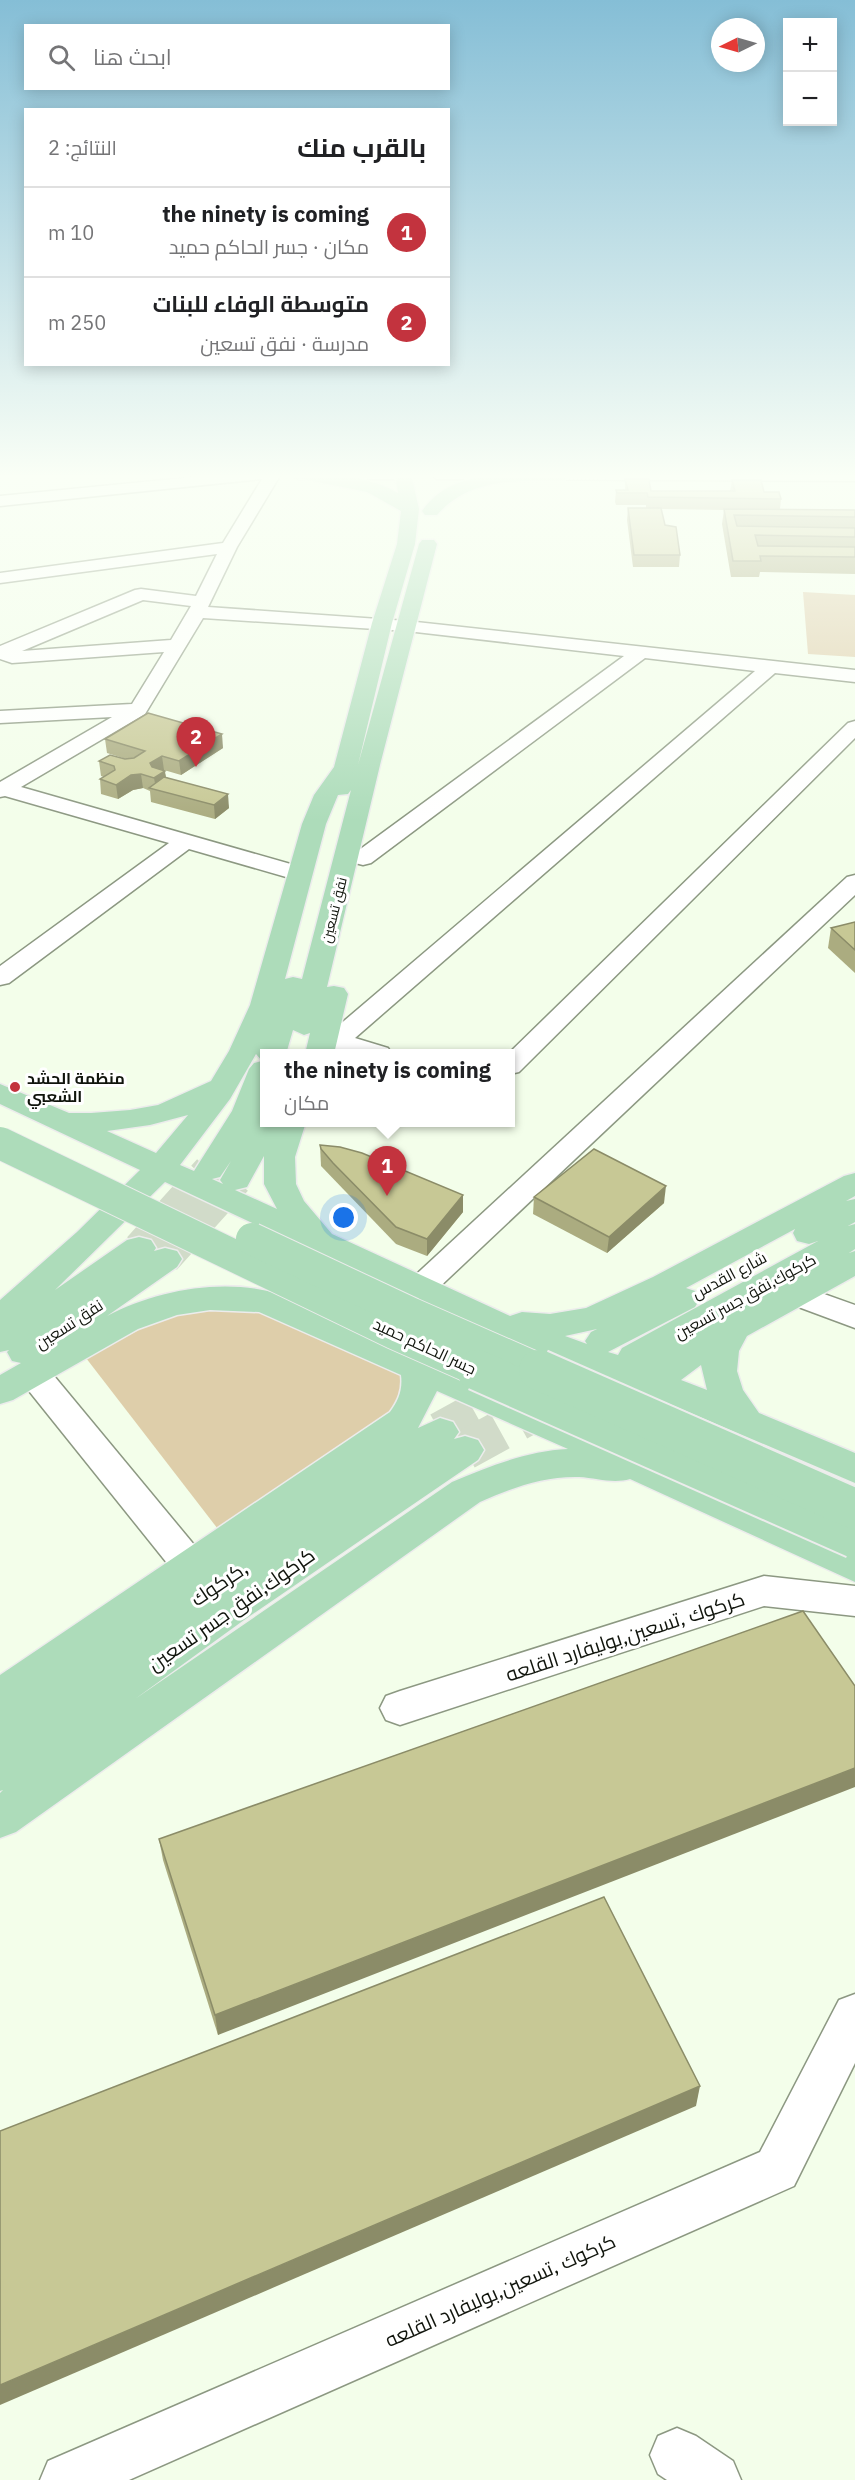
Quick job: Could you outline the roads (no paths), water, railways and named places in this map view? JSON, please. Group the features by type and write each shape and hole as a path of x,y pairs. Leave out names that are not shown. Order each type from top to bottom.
{"main road":[{"path":"327,1044 372,814 357,767 382,623 392,590"},
{"path":"0,1315 16,1306 162,1168 194,1131 227,1084 254,1031 264,1005 319,810 330,788 357,767 407,626 416,590"},
{"name":"نفق تسعين","path":"272,1049 357,767"},
{"name":"نفق تسعين","path":"296,1049 317,979 357,767"},
{"path":"260,1079 223,1175 263,1127"},
{"path":"62,1122 107,1123 152,1116 193,1103 227,1084"},
{"path":"0,1093 494,1323 644,1369 747,1423 855,1470"},
{"name":"جسر الحاكم حميد","path":"0,1120 412,1314 855,1509"},
{"path":"289,1127 277,1166 280,1188 293,1211 328,1246"},
{"name":"جسر الحاكم حميد","path":"0,1143 394,1333 855,1538"},
{"path":"494,1323 550,1326 597,1317 665,1285 855,1183"},
{"name":"شارع القدس","path":"603,1341 855,1209"},
{"name":"كركوك,نفق جسر تسعين","path":"644,1369 855,1235"},
{"path":"0,1289 39,1274 75,1252"},
{"name":"نفق تسعين","path":"0,1340 152,1253 53,1337 0,1366"},
{"path":"552,1464 587,1443 644,1369 733,1330 855,1262"},
{"path":"0,1390 126,1321 171,1304 210,1298 264,1301 416,1365 855,1566"},
{"path":"733,1330 721,1351 719,1375 728,1400 747,1423"},
{"path":"0,1698 403,1423 418,1400 421,1376 416,1365"},
{"name":"كركوك,نفق جسر تسعين","path":"0,1772 230,1608 452,1441"},
{"name":"كركوك,","path":"0,1736 100,1663 452,1441"},
{"path":"0,1818 466,1492 507,1474 552,1464 580,1463 647,1471"}],"street":[{"path":"2,789 138,710 208,590"},
{"path":"0,653 141,594 200,607 382,623 855,676"},
{"path":"0,657 177,645"},
{"path":"363,858 643,651"},
{"path":"327,1044 772,666"},
{"path":"0,717 138,710"},
{"path":"515,1061 855,727"},
{"path":"2,789 300,874"},
{"path":"0,978 185,842"},
{"path":"420,1288 855,882"},
{"path":"327,1044 356,1049"},
{"path":"796,1295 855,1317"},
{"path":"33,1372 192,1568"},
{"name":"كركوك ,تسعين,بوليفارد القلعه","path":"400,1708 764,1591 855,1601"},
{"name":"كركوك ,تسعين,بوليفارد القلعه","path":"67,2480 777,2169 855,2016"}],"tunnel":[{"path":"139,1248 209,1170"},
{"path":"165,1259 236,1180"},
{"path":"440,1432 518,1389"},
{"path":"465,1450 550,1403"}],"place":[{"name":"متوسطة الوفاء للبنات","path":"196,767"},
{"name":"منظمة الحشد الشعبي","path":"15,1087"},
{"name":"the ninety is coming","path":"387,1196"}]}
